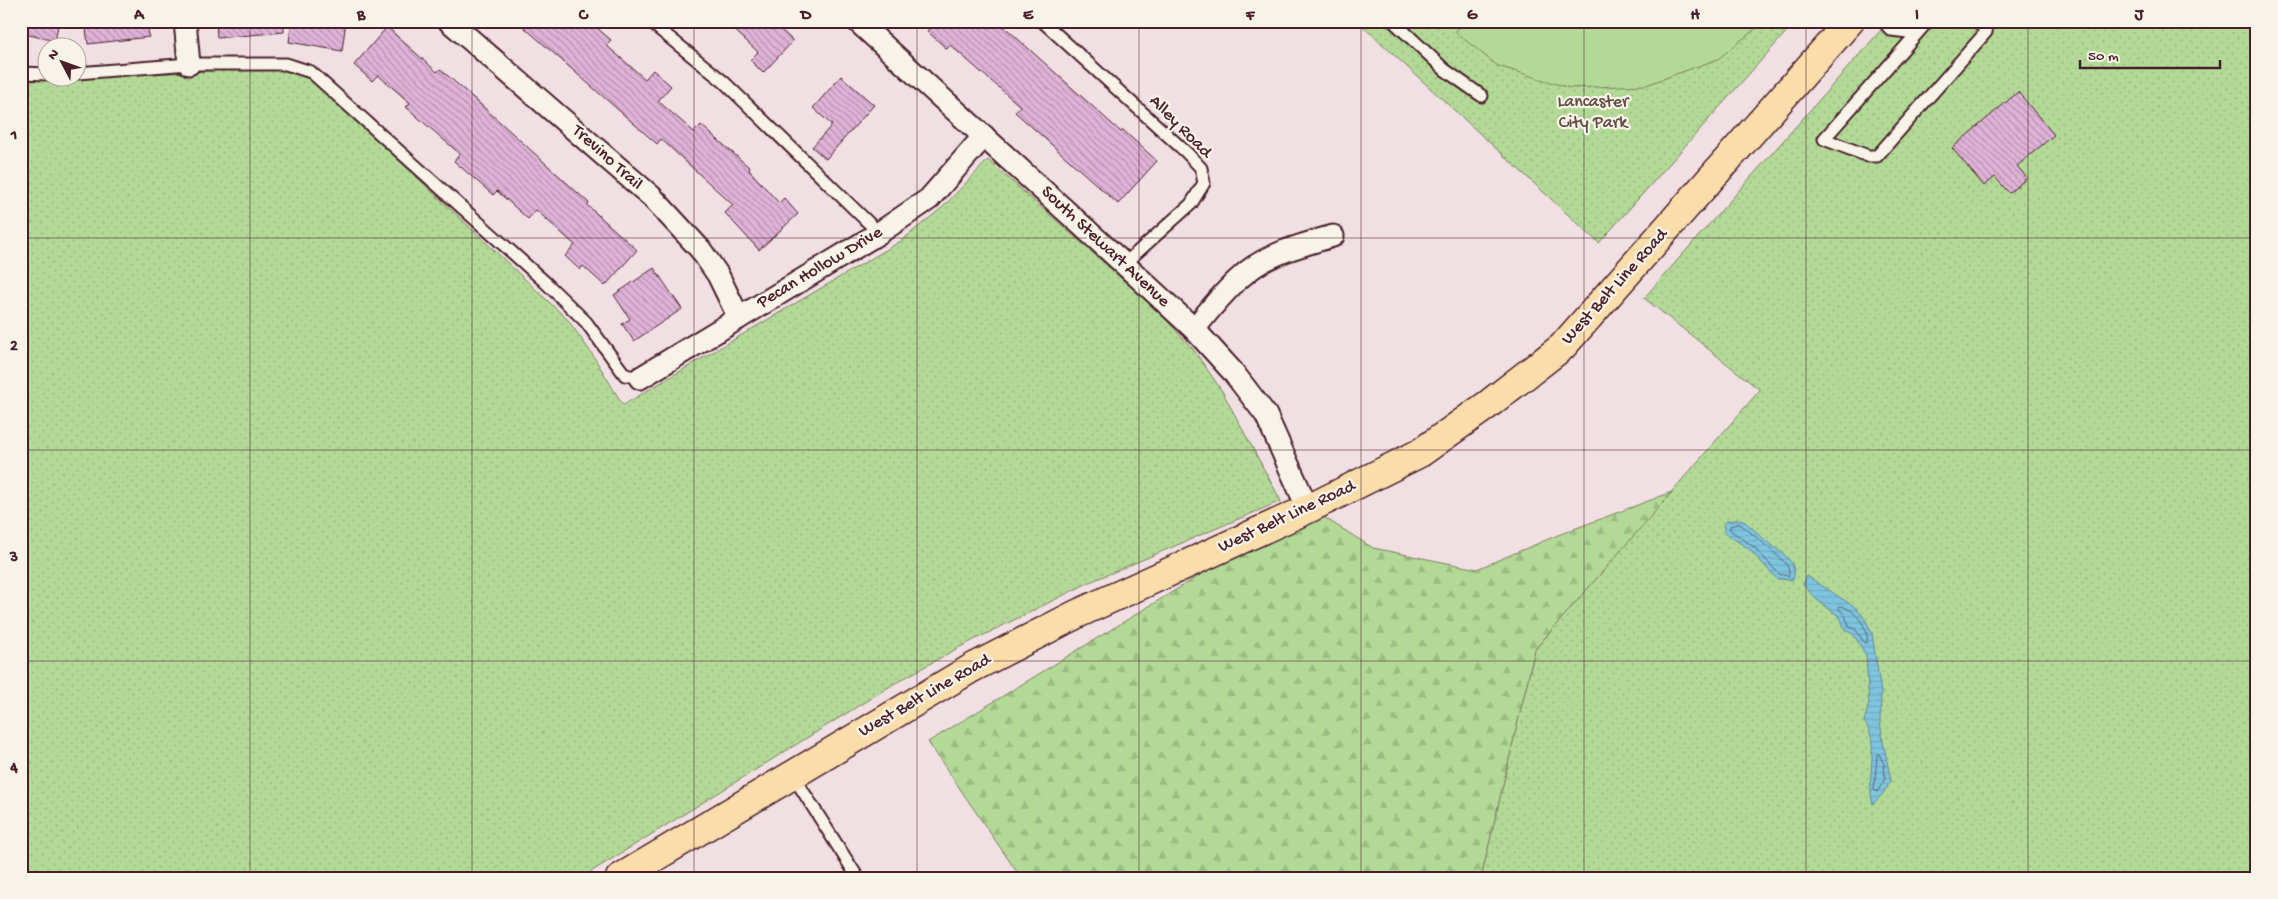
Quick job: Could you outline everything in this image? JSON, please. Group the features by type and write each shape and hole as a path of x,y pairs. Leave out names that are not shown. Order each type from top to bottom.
{"main road":[{"name":"West Belt Line Road","path":"620,878 972,668 1077,614 1308,509 1420,453 1486,406 1562,346 1850,21"}],"street":[{"path":"185,21 189,64"},
{"name":"Trevino Trail","path":"449,21 523,83 652,198 700,249 718,275 739,318"},
{"name":"South Stewart Avenue","path":"857,21 1194,329 1234,372 1266,415 1308,509"},
{"name":"Pecan Hollow Drive","path":"640,378 879,233 928,199 984,136"},
{"path":"1194,329 1242,275 1268,259 1298,246 1333,236"}],"lane":[{"path":"648,21 724,82 879,233"},
{"name":"Alley Road","path":"1042,21 1187,153 1201,168 1204,183 1191,204 1124,264"},
{"path":"1394,21 1445,70 1482,96"},
{"path":"1883,21 1891,30 1917,27"},
{"path":"1928,21 1917,27 1824,139 1868,156 1877,156 1986,32 1978,21"},
{"path":"88,72 189,64 286,64 311,72 545,282 586,322 625,375 640,378"},
{"path":"21,73 38,74"},
{"path":"792,774 858,878"}],"green space":[{"name":"Lancaster City Park","path":"1357,21 1796,21 1599,243"},
{"path":"1465,21 1765,21 1718,59 1646,85 1570,88 1498,66 1455,32"},
{"path":"1889,21 2257,21 2257,878 1481,878 1535,649 1760,390 1644,298"},
{"path":"283,67 312,78 568,320 592,354 623,405 901,241 943,207 988,160 1157,310 1193,349 1222,391 1281,501 1090,582 958,648 892,685 581,878 21,878 21,81 38,80 38,88 88,88 88,77"},
{"path":"1672,492 1535,649 1481,878 1021,878 928,742 1309,508 1373,548 1477,569 1558,535"}],"water":[{"path":"1741,519 1790,561 1793,566 1793,580 1777,579 1750,550 1725,533 1723,525 1727,521"},
{"path":"1807,576 1855,607 1865,619 1872,633 1881,693 1880,721 1891,781 1882,795 1873,804 1871,794 1871,739 1869,730 1864,722 1869,703 1866,655 1853,634 1845,630 1840,617 1817,600 1803,585"}],"building":[{"path":"21,21 59,21 56,38 42,38 21,33"},
{"path":"85,21 147,21 149,37 88,44"},
{"path":"216,21 284,21 284,32 217,38"},
{"path":"292,21 346,21 342,51 289,42"},
{"path":"517,21 589,21 611,40 606,45 645,79 653,70 671,86 658,101 694,132 701,125 750,168 749,170 779,203 784,198 798,214 759,250 725,213 733,205 661,139 657,144"},
{"path":"725,21 772,21 793,41 763,73 750,60 758,52"},
{"path":"935,21 998,21 1121,132 1123,130 1157,161 1118,204 1015,112 1020,106 950,45 947,49 927,31"},
{"path":"387,27 437,72 440,69 479,103 589,203 587,205 637,250 605,286 583,266 580,270 565,256 575,245 536,210 528,219 497,191 493,195 454,161 460,154 406,107 410,103 378,75 372,81 354,65"},
{"path":"841,76 874,105 826,159 812,147 832,125 813,108"},
{"path":"2018,92 2054,135 2017,166 2027,178 2009,193 1995,177 1984,186 1952,148"},
{"path":"654,268 682,309 634,341 622,324 630,319 614,295"}]}
